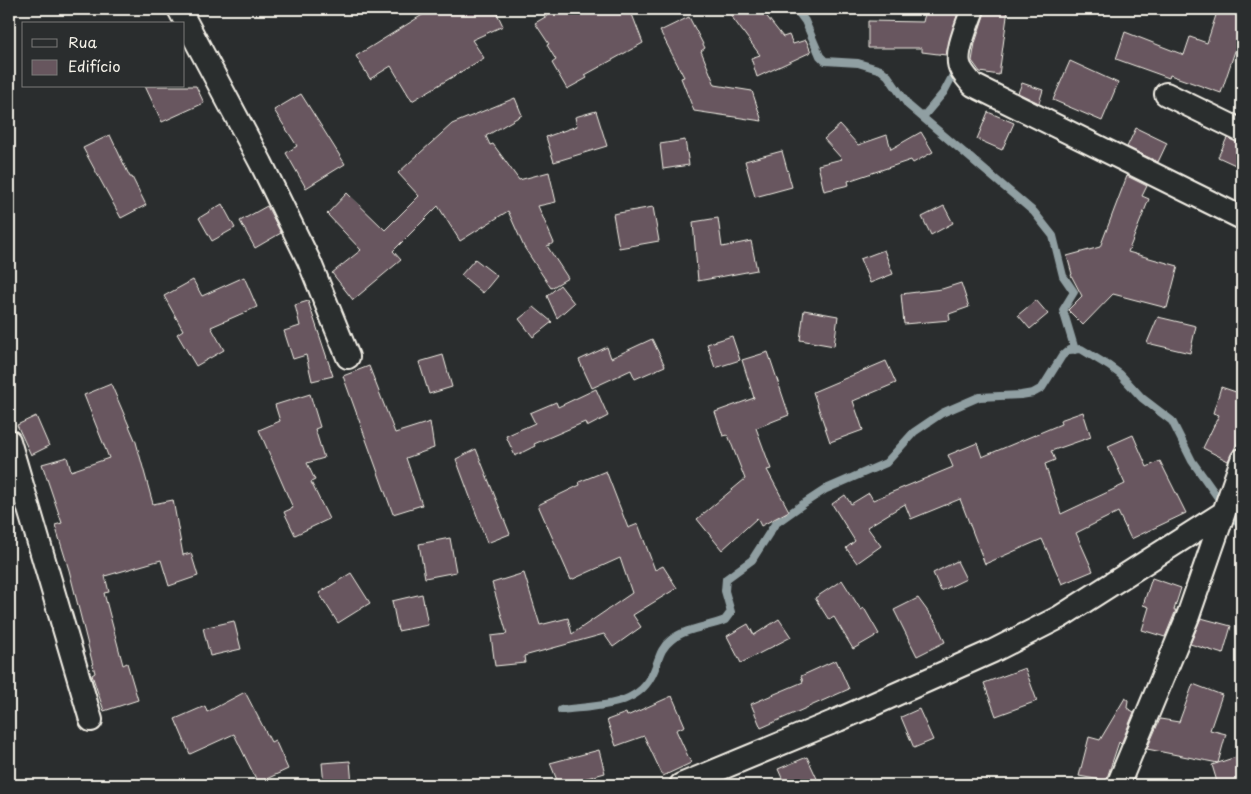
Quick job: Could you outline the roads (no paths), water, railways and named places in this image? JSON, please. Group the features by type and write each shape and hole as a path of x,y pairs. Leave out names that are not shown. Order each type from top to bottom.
{"street":[{"path":"179,9 261,163 310,261 348,357"},
{"path":"973,9 962,41 959,61 960,68 973,85 1242,218"},
{"path":"1166,94 1242,131"},
{"path":"9,441 91,720"},
{"path":"1118,785 1188,616 1242,460"},
{"path":"681,785 838,720 1001,647 1060,617 1223,513"}],"waterway":[{"path":"796,9 805,21 820,56 825,61 858,63 881,70 888,76 908,105 1034,212 1053,236 1063,276 1074,292 1063,310 1075,350"},
{"path":"923,117 944,92 956,69"},
{"path":"561,710 611,704 634,695 644,687 651,677 661,652 671,640 690,630 725,620 731,612 725,591 726,579 752,560 775,524 826,489 886,463 914,432 942,413 979,397 1021,395 1033,393 1042,388 1062,356 1069,350 1081,349 1109,366 1120,374 1142,398 1172,421 1192,461 1231,516 1242,525"}]}
